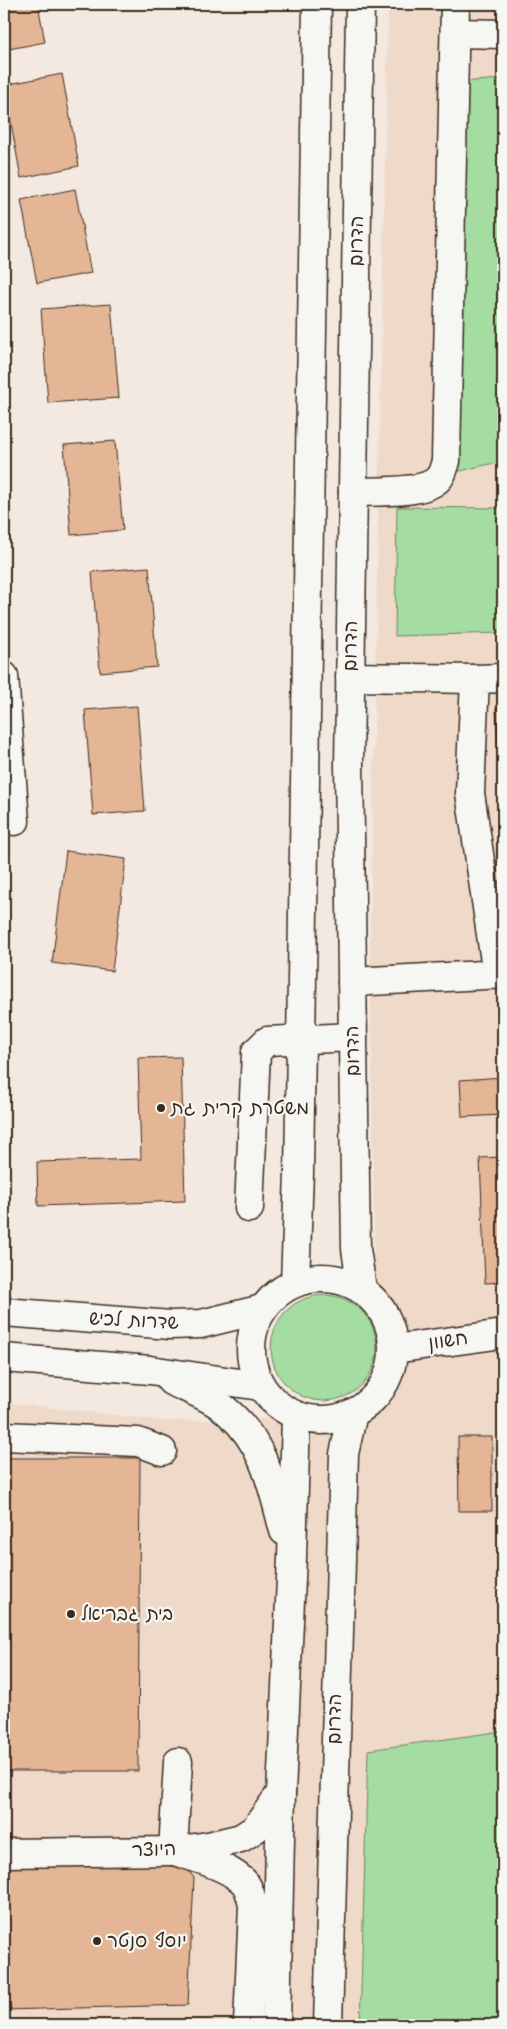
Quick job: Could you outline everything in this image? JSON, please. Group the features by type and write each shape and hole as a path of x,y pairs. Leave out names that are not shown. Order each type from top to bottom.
{"main road":[{"path":"295,1283 301,1039 317,4"},
{"name":"הדרום","path":"360,4 349,765 356,1249 362,1289"},
{"path":"353,492 421,488 438,480 446,461 456,4"},
{"path":"455,33 503,34"},
{"path":"4,676 15,821"},
{"path":"350,677 503,678"},
{"path":"352,982 500,975 470,793 475,679"},
{"path":"249,1208 256,1052 267,1041 353,1037"},
{"path":"312,1278 346,1281 362,1289 379,1305 390,1326 394,1349 391,1369 383,1387 370,1402 353,1414 335,1420 315,1420 296,1416 276,1404 260,1386 254,1372 251,1355 251,1340 255,1324 262,1309 283,1289 312,1278"},
{"name":"שדרות לכיש","path":"4,1312 171,1325 201,1324 262,1309"},
{"name":"חשוון","path":"394,1349 503,1334"},
{"path":"4,1358 150,1370 260,1386"},
{"path":"150,1370 228,1411 252,1437 267,1469 292,1558"},
{"name":"הדרום","path":"328,2025 344,1454 353,1414"},
{"path":"276,2025 281,1793 292,1558 296,1416"},
{"path":"4,1436 138,1442 162,1451"},
{"path":"178,1762 173,1851 220,1867 243,1881 253,1905 248,2025"},
{"name":"היוצר","path":"4,1853 173,1851 208,1846 241,1838 256,1828 281,1793"}],"shaded area":[{"path":"388,4 503,4 503,2025 4,2025 4,1402 166,1421 376,1416 370,936"}],"green space":[{"path":"503,79 503,461 434,477 460,82"},
{"path":"397,507 503,508 503,633 395,636"},
{"path":"324,1295 344,1299 362,1310 373,1328 377,1348 373,1368 362,1386 344,1397 324,1401 304,1397 286,1386 275,1368 271,1348 275,1328 286,1310 304,1299"},
{"path":"503,1731 503,2025 360,2025 368,1750"}],"building":[{"path":"4,4 38,4 45,42 4,50"},
{"path":"62,74 79,166 21,178 4,85"},
{"path":"75,189 91,273 37,283 21,200"},
{"path":"111,304 119,398 48,403 41,309"},
{"path":"115,441 123,530 71,535 64,445"},
{"path":"149,567 157,667 100,672 92,572"},
{"path":"137,706 145,811 93,815 85,710"},
{"path":"496,708 503,708 503,781 500,781"},
{"path":"66,851 126,859 112,971 52,963"},
{"name":"משטרת קרית גת","path":"181,1057 185,1201 38,1206 37,1162 141,1159 138,1058"},
{"path":"503,1077 503,1115 462,1117 460,1080"},
{"path":"503,1157 503,1282 485,1283 480,1158"},
{"path":"458,1437 492,1437 492,1511 459,1511"},
{"name":"בית גבריאל","path":"4,1458 140,1458 138,1771 4,1771"},
{"name":"יוסף סנטר","path":"174,1859 185,1866 194,1878 188,2005 4,2010 4,1863"}],"place":[{"name":"משטרת קרית גת","path":"161,1108"},
{"name":"בית גבריאל","path":"71,1614"},
{"name":"יוסף סנטר","path":"97,1941"}]}
